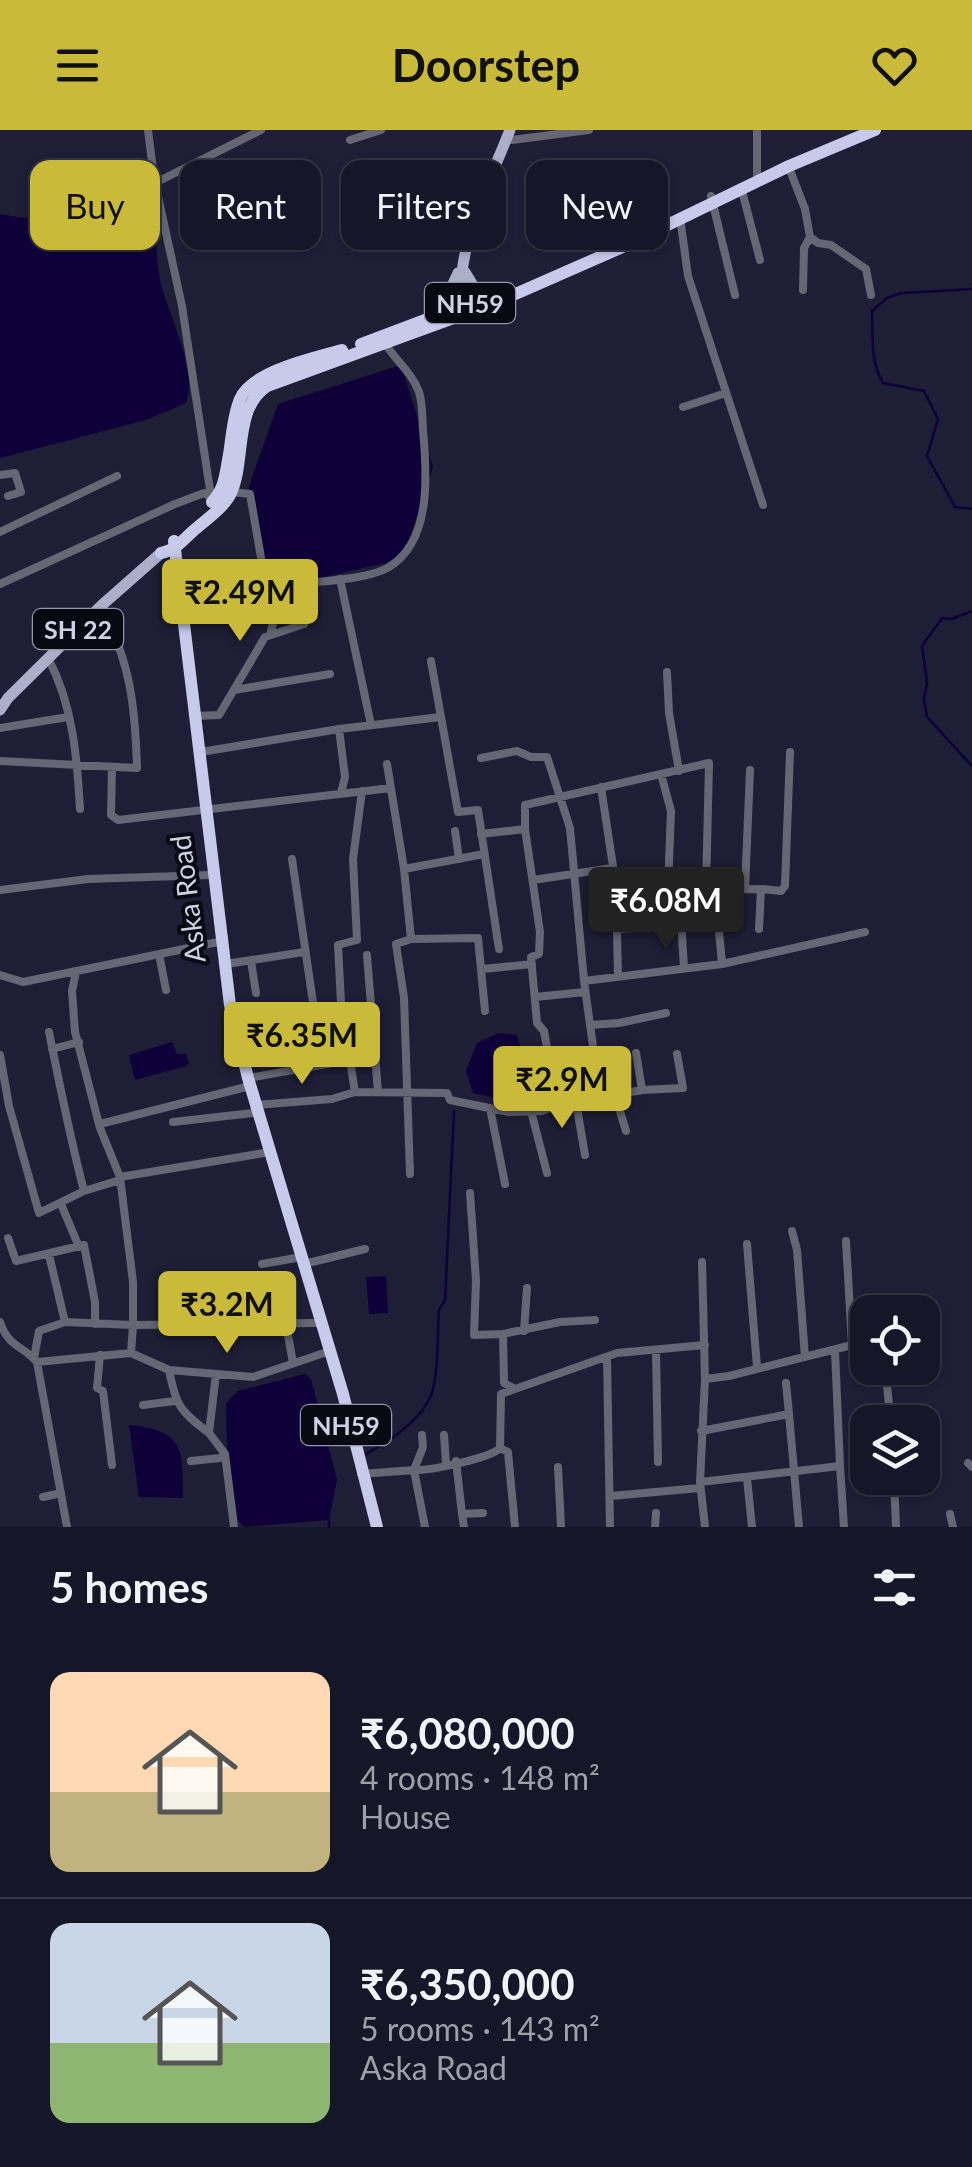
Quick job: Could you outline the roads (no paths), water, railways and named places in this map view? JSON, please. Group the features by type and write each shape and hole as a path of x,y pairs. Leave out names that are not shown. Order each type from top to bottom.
{"highway":[{"name":"NH59","path":"384,341 439,314 463,310 489,296 546,276 855,130"},
{"name":"NH59","path":"741,186 757,175 875,130"},
{"name":"NH59","path":"218,497 258,392 280,378 618,250 679,215"},
{"path":"169,548 218,497"},
{"path":"169,548 218,497"},
{"name":"NH59","path":"169,548 201,752 220,941 247,1082"},
{"name":"Aska Road","path":"169,548 226,1009 361,1474"},
{"name":"NH59","path":"318,1323 372,1525"}],"main road":[{"path":"439,314 477,236 512,133"},
{"path":"463,310 462,270 474,220 512,133"},
{"path":"462,270 474,287 489,296"},
{"name":"SH 22","path":"0,710 102,605 169,548"}],"street":[{"path":"148,130 152,160"},
{"path":"160,180 261,130"},
{"path":"350,140 381,130"},
{"path":"512,133 589,130"},
{"path":"757,130 757,175"},
{"path":"788,164 810,236 804,248 803,290"},
{"path":"741,186 760,260"},
{"path":"712,199 734,295"},
{"path":"160,206 218,497"},
{"path":"679,215 688,276 763,505"},
{"path":"810,236 866,269 871,295"},
{"path":"0,584 204,493 218,497 250,494 265,581 275,586 340,580 388,568 408,549 420,520 427,469 420,396 408,368 393,356 384,341"},
{"path":"683,407 726,392"},
{"path":"0,476 15,474 20,484 21,492 8,496"},
{"path":"0,532 117,476"},
{"path":"340,580 371,725"},
{"path":"270,635 275,586"},
{"path":"0,761 136,768 135,704 121,647 102,605"},
{"path":"196,716 219,716 265,637 304,624"},
{"path":"48,658 65,695 80,765 80,809"},
{"path":"431,661 458,812 478,810 499,949"},
{"path":"667,672 679,771"},
{"path":"234,690 330,674"},
{"path":"201,752 441,717"},
{"path":"0,728 68,718"},
{"path":"339,729 345,776 341,793"},
{"path":"481,758 518,751 530,758 547,757 570,828 585,992 600,1098"},
{"path":"616,891 782,890 790,752"},
{"path":"557,1105 544,1032 537,1023 531,957 539,954 540,932 525,804 709,763 706,889"},
{"path":"387,764 404,870 410,939"},
{"path":"112,767 112,818 390,788"},
{"path":"745,889 750,770"},
{"path":"661,774 671,811 673,888 684,968"},
{"path":"601,787 616,891 618,977"},
{"path":"355,1092 342,1010 338,945 357,940 353,859 362,791"},
{"path":"481,834 525,828"},
{"path":"455,831 458,859"},
{"path":"404,870 484,854"},
{"path":"292,859 315,1016"},
{"path":"533,880 612,868"},
{"path":"0,890 88,880 210,875"},
{"path":"720,889 722,964"},
{"path":"759,928 760,890"},
{"path":"618,929 680,925"},
{"path":"584,981 722,964 865,932"},
{"path":"410,1174 404,998 396,944 410,939 478,938 485,1012"},
{"path":"0,974 23,982 220,941"},
{"path":"226,964 304,952"},
{"path":"159,954 166,990"},
{"path":"367,955 378,1092"},
{"path":"251,960 256,993"},
{"path":"482,969 532,964"},
{"path":"76,972 72,991 79,1042 100,1124 120,1178 133,1282 131,1353"},
{"path":"535,997 585,992"},
{"path":"235,1029 342,1010"},
{"path":"590,1025 666,1013"},
{"path":"49,1032 64,1098 64,1116 84,1191"},
{"path":"52,1049 79,1042"},
{"path":"636,1053 642,1090"},
{"path":"173,1122 355,1092 448,1092 450,1100 490,1108 542,1111 642,1090 683,1088 677,1054"},
{"path":"0,1055 9,1106 40,1213 120,1178 268,1152"},
{"path":"100,1124 247,1082 350,1060"},
{"path":"615,1095 626,1131"},
{"path":"576,1102 585,1155"},
{"path":"490,1108 505,1184"},
{"path":"530,1111 546,1172"},
{"path":"470,1193 476,1282 474,1335 595,1320"},
{"path":"61,1204 79,1246"},
{"path":"792,1232 797,1250 805,1356"},
{"path":"8,1238 16,1261 84,1245 95,1302 95,1324"},
{"path":"846,1241 850,1310"},
{"path":"747,1244 757,1367"},
{"path":"262,1264 365,1250"},
{"path":"49,1255 65,1322"},
{"path":"702,1262 705,1379 700,1485 705,1527"},
{"path":"524,1331 527,1288"},
{"path":"0,1322 11,1344 36,1360 131,1353 169,1370 253,1377 324,1353"},
{"path":"67,1527 36,1360 40,1331 65,1322 318,1323"},
{"path":"286,1324 293,1363"},
{"path":"504,1334 504,1383 515,1389"},
{"path":"361,1474 435,1471 451,1463 494,1455 500,1448 500,1394 616,1354 705,1345"},
{"path":"705,1379 850,1346"},
{"path":"656,1350 658,1462"},
{"path":"835,1351 844,1527"},
{"path":"100,1355 97,1388 102,1392 112,1464"},
{"path":"607,1359 610,1527"},
{"path":"169,1370 174,1401 182,1414 209,1433 225,1454 234,1527"},
{"path":"209,1433 216,1374"},
{"path":"786,1382 799,1527"},
{"path":"143,1405 174,1401"},
{"path":"701,1431 789,1414"},
{"path":"444,1434 464,1527"},
{"path":"422,1435 414,1470 425,1527"},
{"path":"500,1448 508,1452 511,1464 515,1527"},
{"path":"191,1461 225,1454"},
{"path":"611,1496 840,1466"},
{"path":"558,1468 562,1527"},
{"path":"747,1478 752,1527"},
{"path":"43,1497 61,1493"},
{"path":"895,1495 896,1527"},
{"path":"462,1514 483,1513"},
{"path":"655,1527 656,1513"},
{"path":"950,1514 953,1527"}],"waterway":[{"path":"972,289 902,293 887,298 872,311 874,357 883,383 924,391 938,419 927,456 955,507 972,509"},
{"path":"972,611 952,619 942,618 922,646 927,717 972,766"},
{"path":"366,1454 415,1418 433,1389 439,1310 445,1300 454,1111"},
{"path":"329,1520 329,1527"}]}
